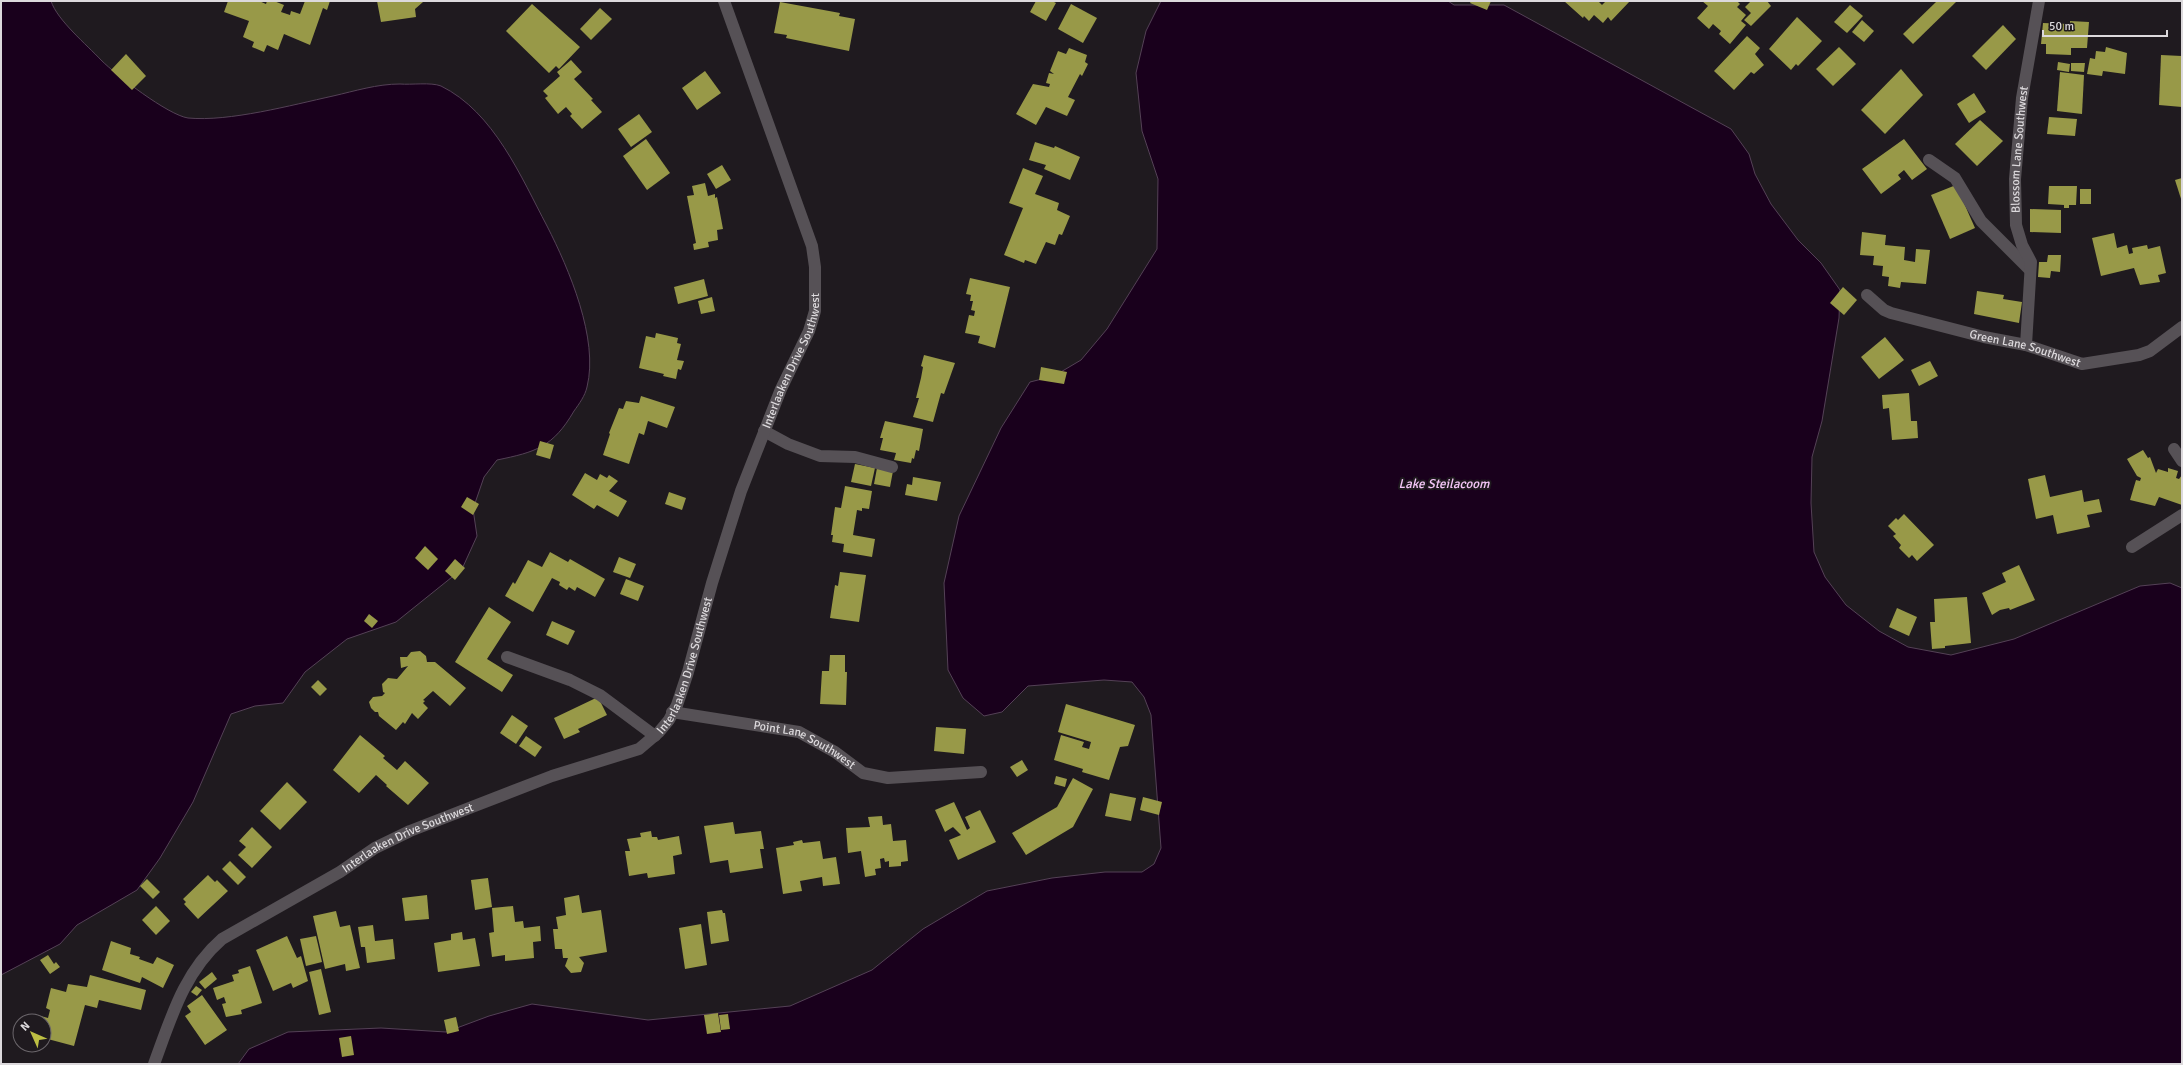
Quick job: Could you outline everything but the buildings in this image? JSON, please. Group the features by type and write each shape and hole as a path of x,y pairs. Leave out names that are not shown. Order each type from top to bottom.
{"street":[{"name":"Interlaaken Drive Southwest","path":"154,1064 185,984 209,950 222,940 340,872 375,848 410,831 552,776 638,749 655,736 669,720 688,672 712,583 741,491 781,389 809,332 815,311 816,267 812,246 724,1"},
{"name":"Blossom Lane Southwest","path":"2026,345 2031,262 2022,245 2016,225 2015,179 2022,98 2040,1"},
{"path":"1930,160 1955,178 1981,221 2030,270"},
{"name":"Green Lane Southwest","path":"1867,295 1884,310 1891,313 1984,337 2026,345 2082,364 2139,356 2150,351 2182,327"},
{"path":"764,432 788,444 820,456 855,457 892,467"},
{"path":"2174,450 2182,461"},
{"path":"2132,547 2182,515"},
{"path":"507,657 570,680 600,695 655,736"},
{"name":"Point Lane Southwest","path":"672,712 799,732 835,752 863,773 888,778 981,772"}],"water":[{"path":"1,1 51,1 59,16 108,67 168,110 188,118 222,118 241,115 391,84 437,85 460,97 491,129 504,147 556,243 580,305 589,348 590,368 587,387 583,397 559,433 542,446 533,450 497,460 484,477 473,509 477,536 462,569 396,622 347,639 305,672 283,703 255,706 231,714 193,802 160,858 137,890 77,925 60,944 1,975"},
{"name":"Lake Steilacoom","path":"1161,1 1448,1 1454,5 1504,5 1731,129 1749,154 1755,174 1771,204 1798,240 1821,263 1840,290 1839,318 1822,421 1812,457 1811,503 1814,552 1825,577 1846,605 1879,631 1908,647 1951,655 2014,639 2140,586 2170,583 2182,588 2182,1064 238,1064 249,1049 288,1032 381,1028 446,1032 489,1016 532,1004 648,1020 790,1006 872,970 923,929 987,891 1052,878 1105,872 1142,872 1154,864 1161,848 1151,715 1144,697 1132,682 1104,680 1028,686 1002,712 984,716 963,698 948,670 944,583 959,516 1001,428 1030,382 1054,376 1081,360 1107,329 1157,249 1158,179 1142,131 1136,73 1146,31"}]}
